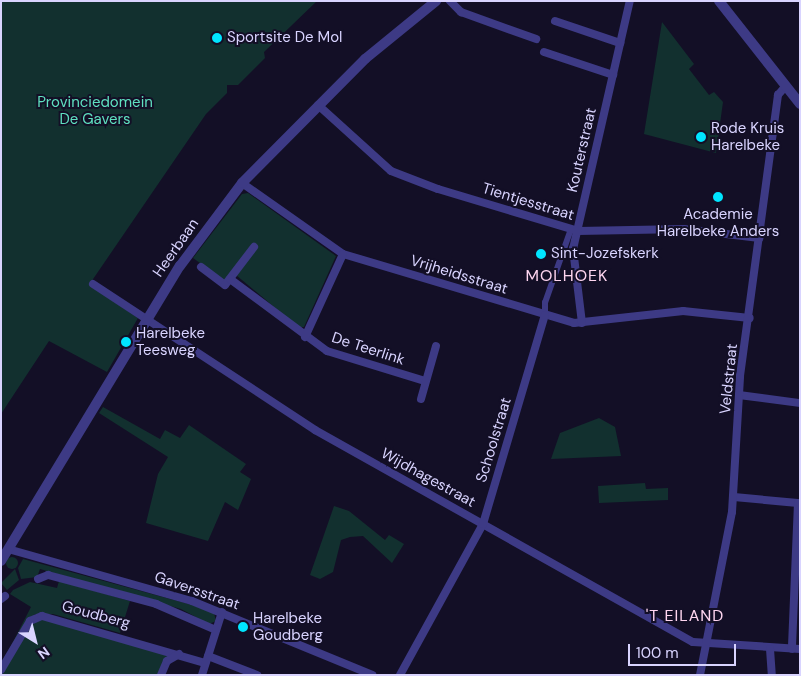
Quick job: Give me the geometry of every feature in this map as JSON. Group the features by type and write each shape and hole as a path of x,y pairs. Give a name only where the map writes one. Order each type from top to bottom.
{"street":[{"name":"Heerbaan","path":"1,561 147,321 242,182 318,105 436,1"},
{"path":"450,1 461,12 536,39"},
{"name":"Kouterstraat","path":"582,323 573,249 574,230 630,1"},
{"path":"719,1 800,104"},
{"path":"555,21 620,43"},
{"path":"544,52 613,75"},
{"name":"Veldstraat","path":"700,675 704,644 720,590 734,497 739,395 778,95 785,87"},
{"name":"Tientjesstraat","path":"318,105 391,171 574,230 684,229 759,238"},
{"name":"Vrijheidsstraat","path":"242,182 343,254 545,315 582,323 683,311 750,318"},
{"path":"545,315 545,303 574,230"},
{"path":"230,279 254,247"},
{"path":"305,336 343,254"},
{"name":"De Teerlink","path":"202,267 225,285 230,279 332,354 425,381"},
{"name":"Wijdhagestraat","path":"93,284 277,407 482,524 704,644"},
{"name":"Schoolstraat","path":"400,675 482,524 545,315"},
{"path":"421,399 436,346"},
{"path":"739,395 800,403"},
{"path":"704,644 796,649 798,503 734,497"},
{"name":"Gaversstraat","path":"8,549 222,612 368,674"},
{"path":"38,580 48,575 156,604 216,630"},
{"path":"202,675 222,612"},
{"name":"Goudberg","path":"1,670 30,621 42,616 179,654 206,659 257,675"},
{"path":"770,649 772,675"},
{"path":"161,675 167,661 179,654"}],"green space":[{"name":"Provinciedomein De Gavers","path":"1,1 317,1 264,52 265,58 238,85 227,85 227,93 206,114 89,285 138,318 107,372 49,341 1,414"},
{"path":"662,22 694,64 689,69 709,95 714,92 723,102 716,153 644,134"},
{"path":"248,193 336,256 304,327 298,327 236,275 225,281 193,258 242,194"},
{"path":"103,407 160,439 165,430 180,438 189,425 246,464 240,472 251,479 238,510 225,502 208,541 146,523 158,474 168,457 99,413"},
{"path":"599,418 615,427 621,456 551,459 560,433"},
{"path":"645,483 646,489 668,488 668,500 599,503 598,486"},
{"path":"334,506 349,511 385,540 389,535 404,544 392,563 363,536 350,537 341,540 333,572 320,579 310,575"},
{"path":"10,557 14,557 18,563 14,569 10,569 6,565 6,561"},
{"path":"23,559 196,606 214,613 216,621 209,624 181,609 40,569 37,577 21,579 18,568"},
{"path":"15,569 19,580 7,590 1,583"},
{"path":"59,581 130,601 120,633 53,614 35,614 1,665 31,607 10,594 13,590 30,582 57,588"},
{"path":"41,618 172,654 159,675 1,675 30,626"}],"place":[{"name":"Sportsite De Mol","path":"217,38"},
{"name":"Rode Kruis Harelbeke","path":"701,137"},
{"name":"Academie Harelbeke Anders","path":"718,197"},
{"name":"Sint-Jozefskerk","path":"541,254"},
{"name":"Harelbeke Teesweg","path":"126,342"},
{"name":"Harelbeke Goudberg","path":"243,627"}],"district":[{"name":"MOLHOEK","path":"567,276"},
{"name":"'T EILAND","path":"685,616"}]}
